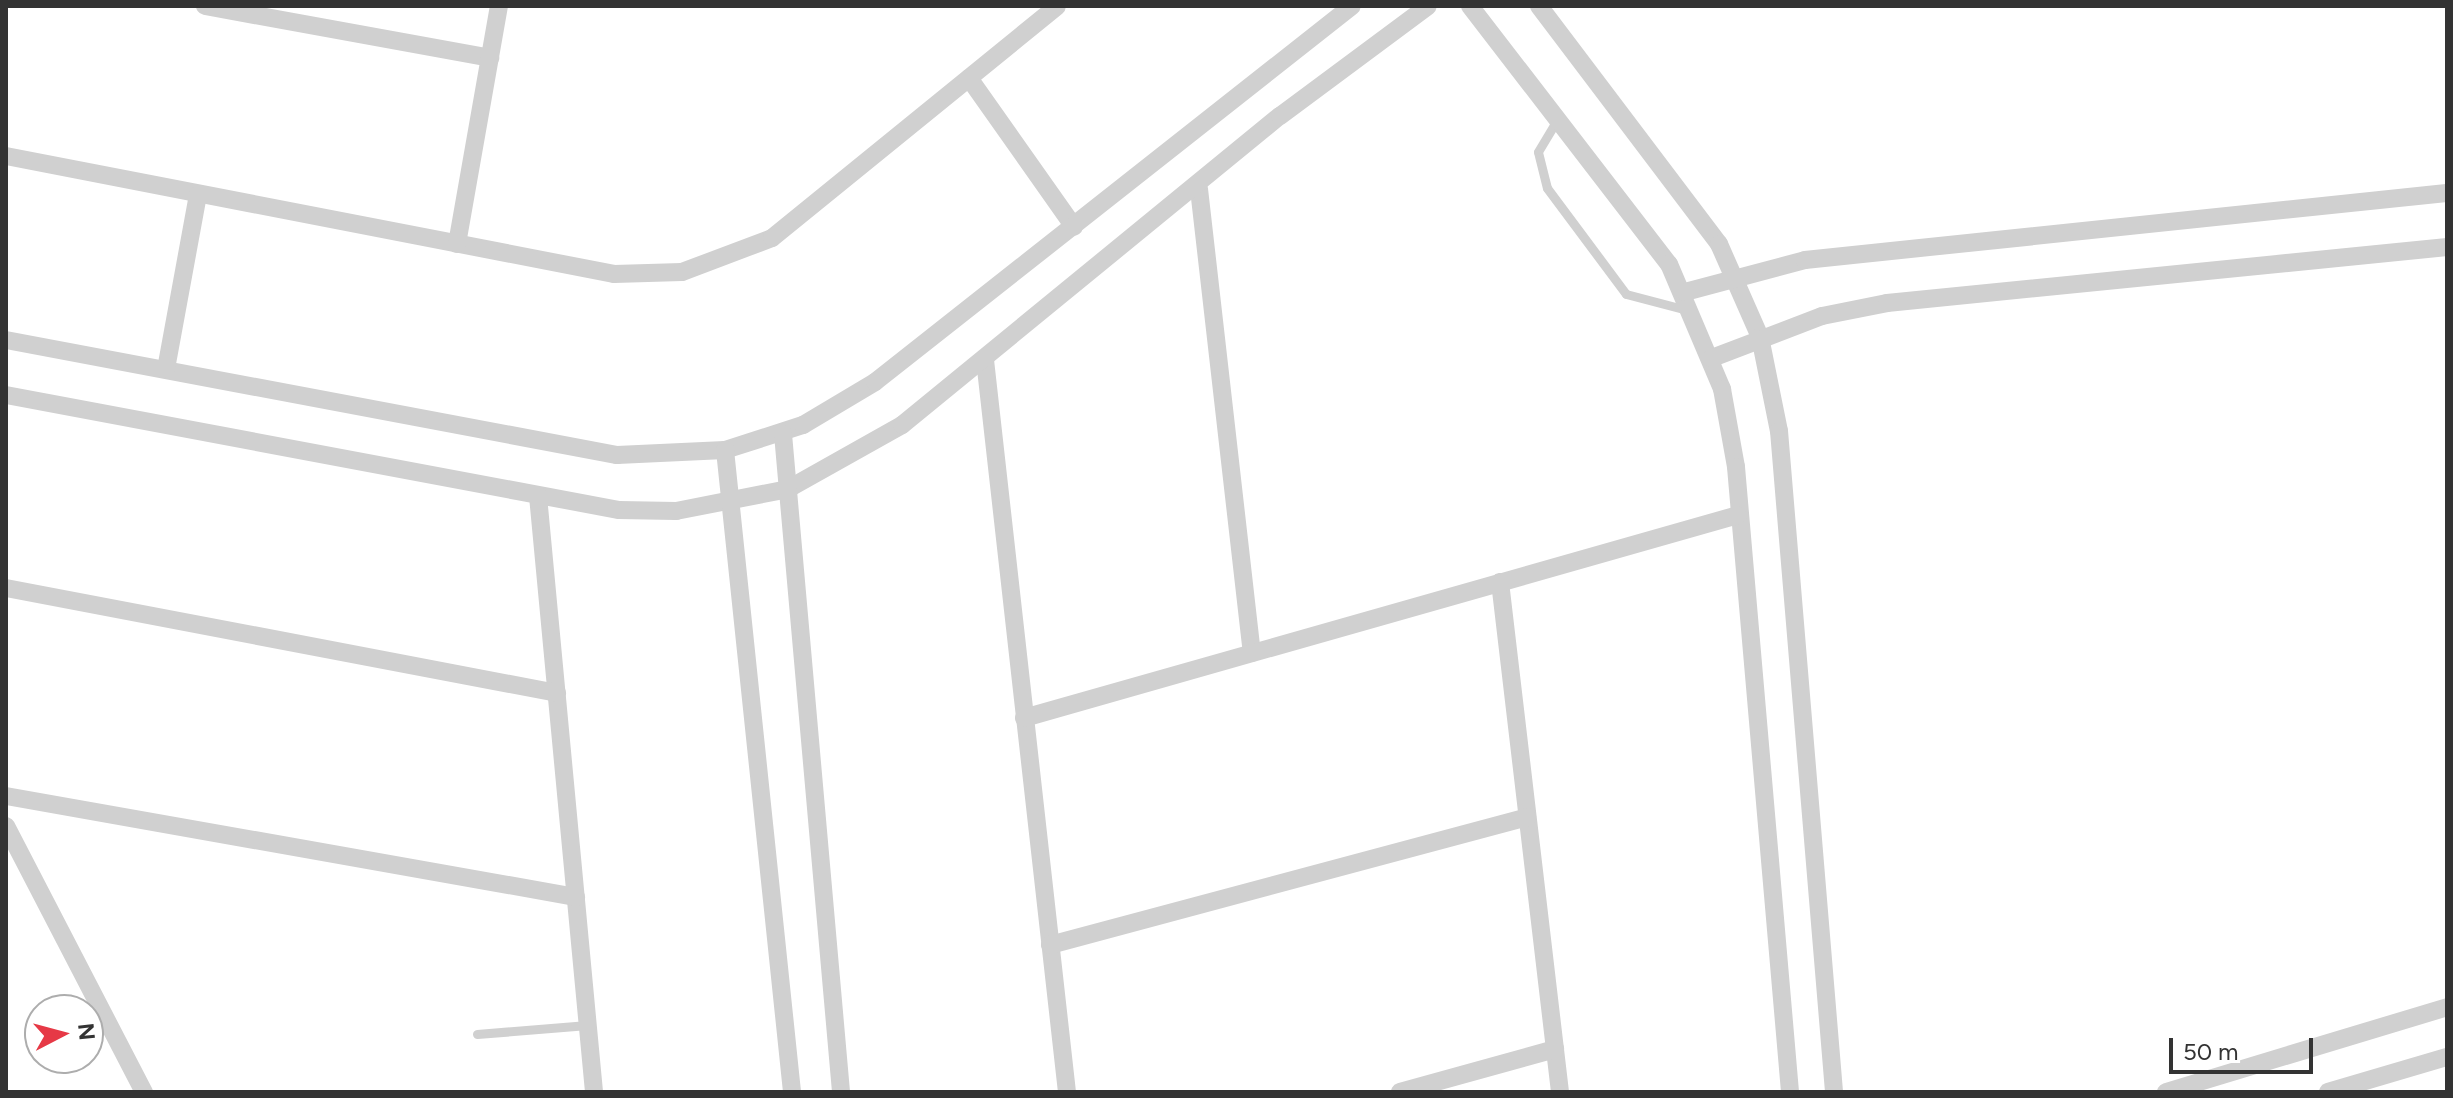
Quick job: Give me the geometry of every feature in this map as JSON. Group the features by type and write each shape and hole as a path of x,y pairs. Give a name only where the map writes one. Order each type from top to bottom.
{"street":[{"path":"205,6 490,58"},
{"path":"309,25 313,6"},
{"path":"457,244 499,6"},
{"path":"6,156 614,274 712,265 789,225 1057,6"},
{"path":"6,340 617,455 725,450 783,434 875,382 1352,6"},
{"path":"6,395 619,510 731,504 788,489 847,462 985,360 1199,189 1280,116 1428,6"},
{"path":"1470,6 1685,292 1712,358 1729,420 1790,1092"},
{"path":"1539,6 1736,276 1760,337 1779,431 1834,1092"},
{"path":"969,78 1074,227"},
{"path":"1199,189 1252,653"},
{"path":"1685,292 1736,276 1861,253 2447,193"},
{"path":"166,369 198,195"},
{"path":"1712,358 1760,337 1887,303 2447,247"},
{"path":"985,360 1067,1092"},
{"path":"783,434 841,1092"},
{"path":"725,450 792,1092"},
{"path":"538,496 594,1092"},
{"path":"1024,718 1738,515"},
{"path":"1500,582 1560,1092"},
{"path":"6,598 6,588 557,693"},
{"path":"6,796 576,897"},
{"path":"1050,945 1527,817"},
{"path":"6,826 144,1092"},
{"path":"2166,1092 2447,1007"},
{"path":"1400,1092 1555,1049"},
{"path":"2328,1092 2447,1057"}],"lane":[{"path":"1557,120 1538,152 1547,188 1626,294 1645,305 1694,311"},
{"path":"477,1034 588,1025"}]}
